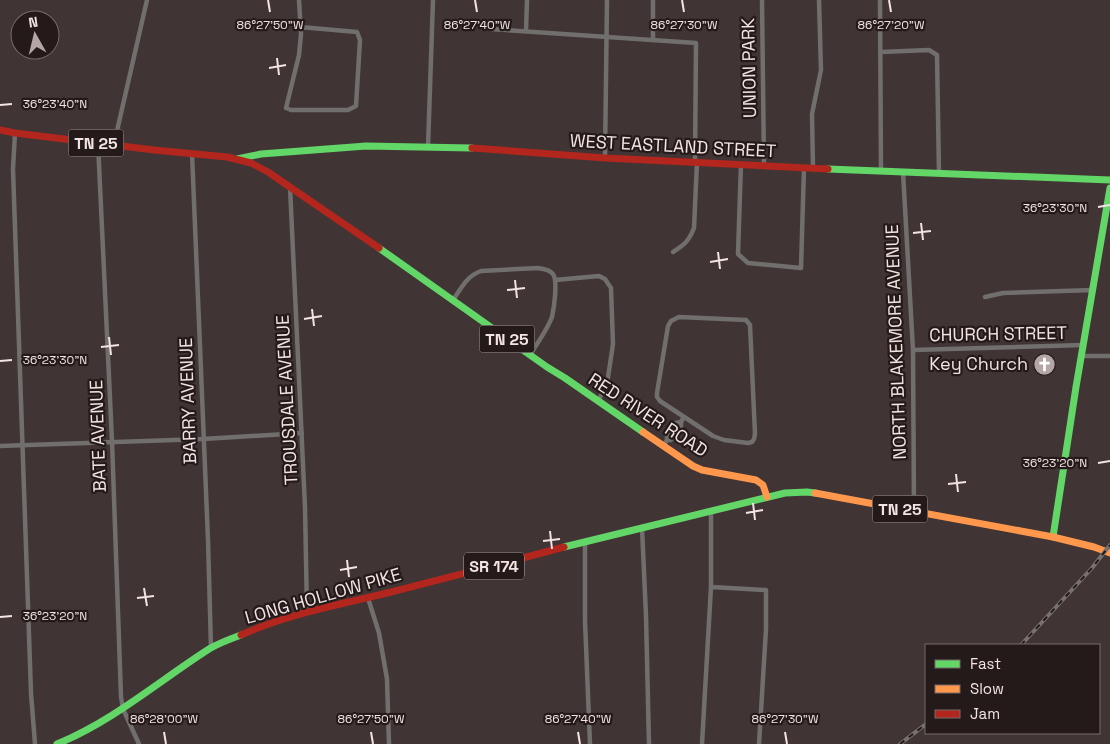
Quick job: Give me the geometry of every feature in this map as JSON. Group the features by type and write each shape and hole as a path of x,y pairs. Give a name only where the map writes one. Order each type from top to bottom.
{"main road":[{"name":"TN 25","path":"0,130 192,153"},
{"name":"WEST EASTLAND STREET","path":"236,160 261,154 384,145 804,168 1110,180"},
{"name":"WEST EASTLAND STREET","path":"192,153 251,163"},
{"name":"RED RIVER ROAD","path":"251,163 268,172 413,271 598,401 665,443 693,466 702,470 756,480 763,485 767,497"},
{"path":"1053,537 1110,188"},
{"name":"TN 25","path":"767,497 785,492 806,492 1053,537 1110,553"},
{"name":"LONG HOLLOW PIKE","path":"57,744 77,736 123,709 211,648 254,629 307,612 767,497"}],"street":[{"path":"114,144 147,0"},
{"path":"299,0 300,27 301,34 299,55 286,108 291,110 348,110 356,106 360,40 357,32 300,27"},
{"path":"428,147 433,0"},
{"path":"526,31 527,0"},
{"path":"605,158 607,0"},
{"path":"652,40 653,0"},
{"name":"UNION PARK","path":"762,0 764,165"},
{"path":"814,168 812,114 821,70 819,0"},
{"path":"880,0 881,171"},
{"path":"490,29 696,43 694,228 685,244 672,252"},
{"path":"881,52 929,50 937,55 938,174"},
{"path":"16,133 13,169 31,693 35,744"},
{"name":"BATE AVENUE","path":"98,143 112,441 121,697 123,709 139,744"},
{"name":"BARRY AVENUE","path":"192,153 211,648"},
{"path":"741,164 738,254 748,263 801,268 804,168"},
{"name":"NORTH BLAKEMORE AVENUE","path":"903,172 913,350 914,511"},
{"name":"TROUSDALE AVENUE","path":"290,187 305,506 307,612"},
{"path":"453,300 467,280 481,271 538,268 548,270 552,273 555,280 554,304 551,318 530,355"},
{"path":"555,280 598,276 605,279 611,288 612,358 607,384 598,401"},
{"path":"985,298 1003,293 1093,290"},
{"path":"679,317 746,320 750,326 754,439 748,443 724,440 713,436 684,417 657,398 671,321 679,317"},
{"name":"CHURCH STREET","path":"913,350 1084,345"},
{"name":"CHURCH STREET","path":"1082,356 1110,356"},
{"path":"665,443 671,440 681,427 684,417"},
{"path":"0,446 203,439 302,433"},
{"path":"702,744 711,587 711,511"},
{"path":"642,528 649,744"},
{"path":"584,542 590,744"},
{"path":"711,587 766,590 766,629 759,744"},
{"path":"368,598 379,633 387,679 390,744"}],"railway":[{"path":"1022,644 1092,568 1110,545"},
{"path":"900,744 925,725"}],"traffic: fast":[{"path":"237,159 261,154 366,146 472,148"},
{"path":"828,169 1110,180"},
{"path":"1053,537 1110,188"},
{"path":"379,248 547,367 643,432"},
{"path":"564,547 785,493 815,493"},
{"path":"57,744 78,735 117,712 209,649 241,635"}],"traffic: slow":[{"path":"643,432 693,466 702,470 756,480 763,485 767,497"},
{"path":"815,493 1053,537 1110,553"}],"traffic: jam":[{"path":"0,130 154,150 227,157 251,163 268,172 379,248"},
{"path":"472,148 605,158 828,169"},
{"path":"241,635 276,621 564,547"}],"place":[{"name":"Key Church","path":"1044,364"}]}
